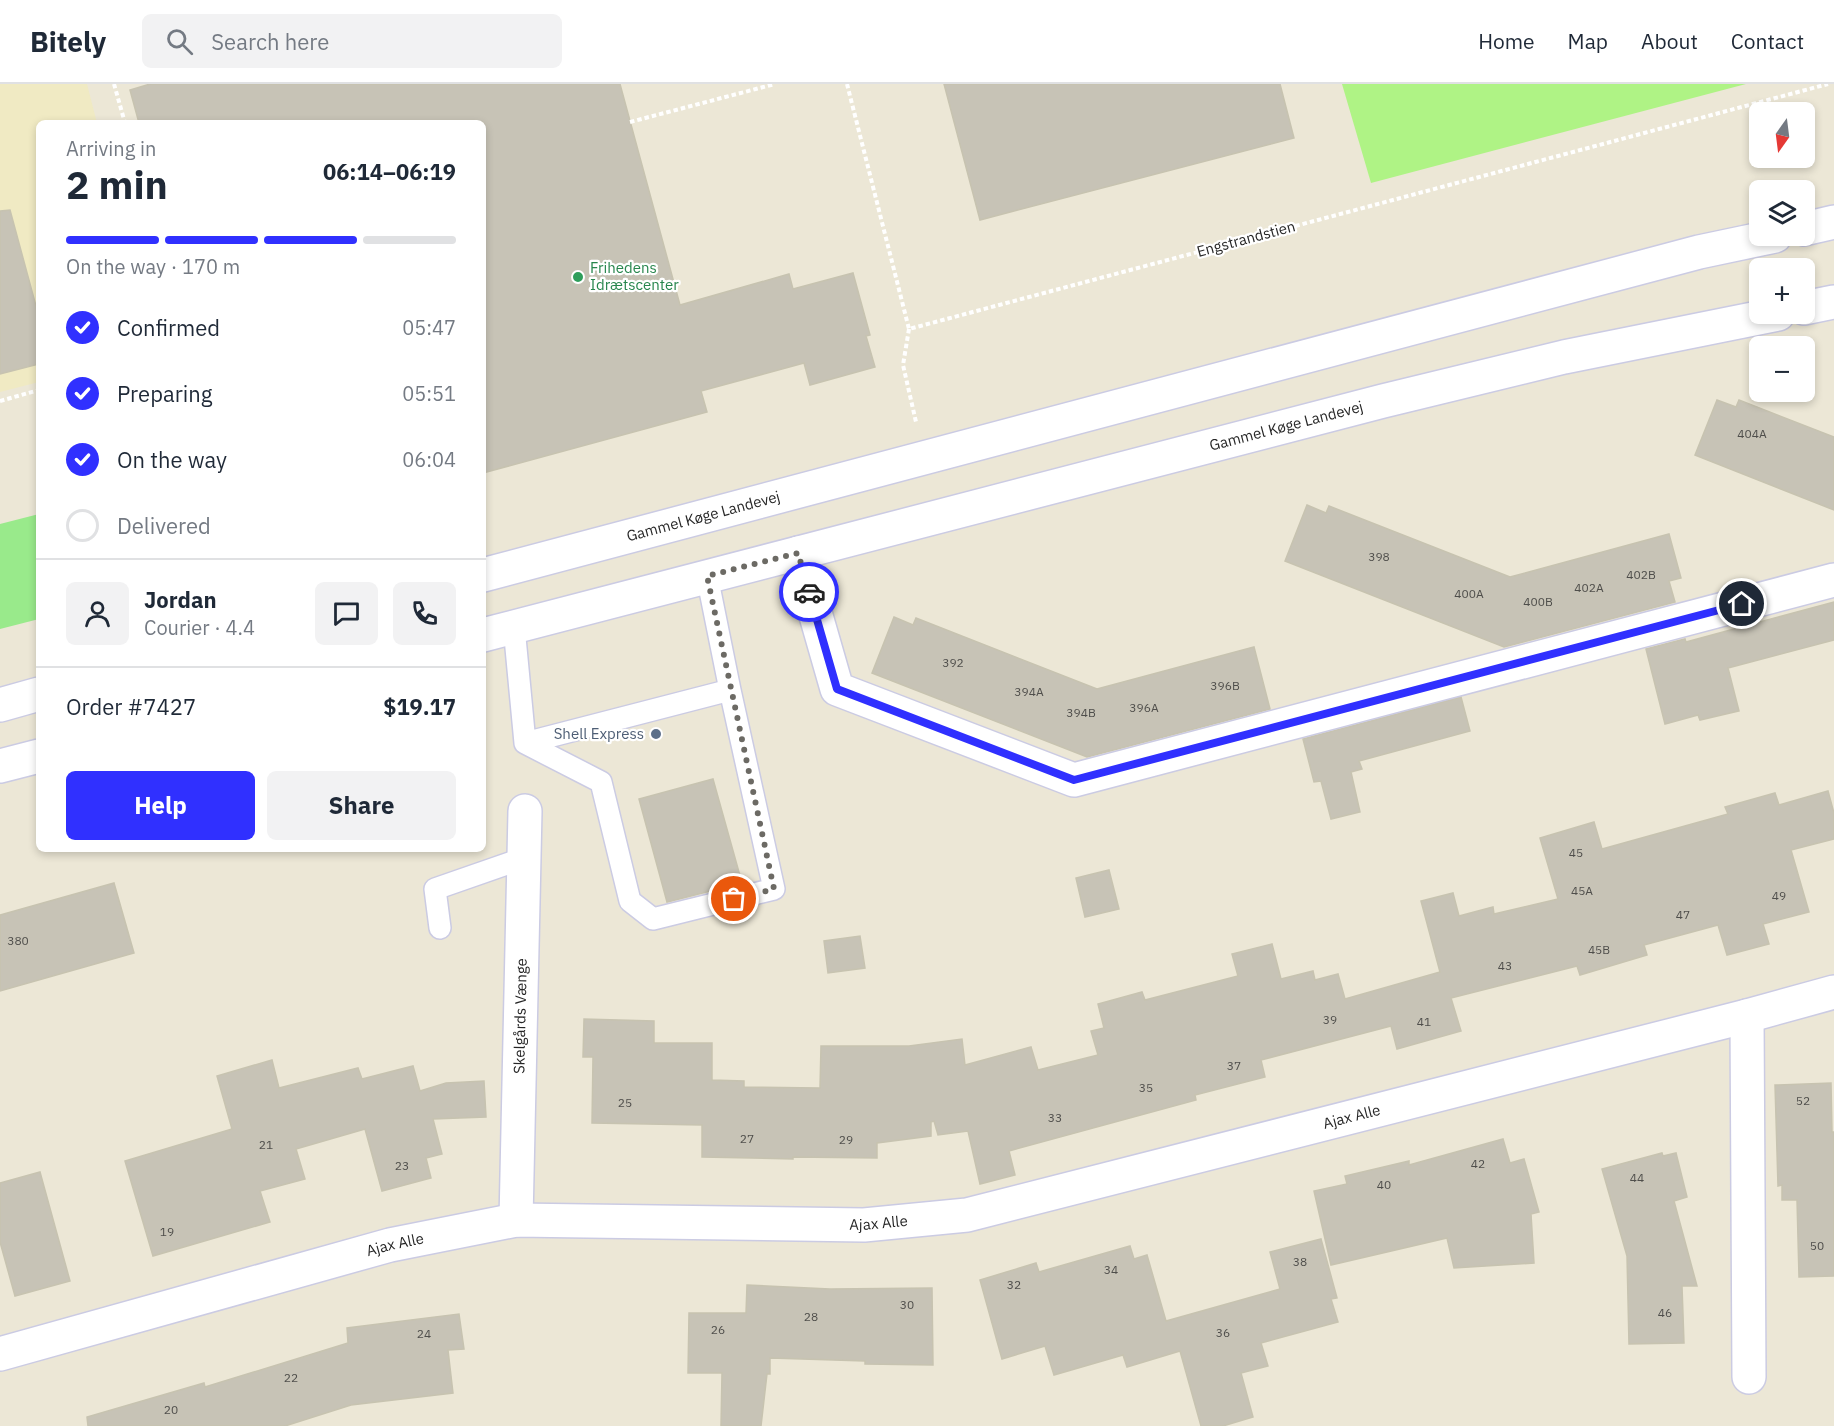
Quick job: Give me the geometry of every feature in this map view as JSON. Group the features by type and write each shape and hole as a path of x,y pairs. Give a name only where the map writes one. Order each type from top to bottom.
{"street":[{"path":"1815,226 1834,222"},
{"name":"Gammel Køge Landevej","path":"486,574 924,456 1699,252 1749,241"},
{"path":"1815,306 1834,302"},
{"name":"Gammel Køge Landevej","path":"498,631 1406,395 1564,357 1749,320"},
{"path":"798,553 837,689 1074,780 1834,580"},
{"path":"0,705 36,695"},
{"path":"0,766 36,757"},
{"name":"Skelgårds Vænge","path":"516,1220 525,811"},
{"name":"Ajax Alle","path":"0,1354 390,1245 516,1220 864,1225 967,1215 1834,992"},
{"path":"1747,1016 1749,1377"}],"lane":[{"path":"498,631 525,743 601,782 630,901 653,920 774,889 707,576"},
{"path":"525,743 730,690"},
{"path":"440,928 435,889 524,858"}],"path":[{"path":"114,84 124,120"},
{"path":"630,122 775,84"},
{"path":"847,84 909,329 903,365 924,456"},
{"name":"Engstrandstien","path":"909,329 1828,84"},
{"path":"0,401 36,391"}],"shaded area":[{"path":"0,84 87,84 96,120 36,120 36,383 0,392"}],"green space":[{"path":"1342,84 1746,84 1371,183"},
{"path":"36,515 36,620 0,629 0,524"}],"building":[{"name":"Frihedens Idrætscenter","path":"150,84 620,84 680,305 789,274 793,289 853,273 870,335 866,336 875,367 810,385 804,363 701,391 707,412 486,472 486,120 138,120 130,90"},
{"path":"944,84 1280,84 1294,138 980,220"},
{"path":"10,210 36,306 36,365 0,374 0,211"},
{"path":"1717,400 1736,407 1739,400 1834,437 1834,510 1695,455"},
{"path":"1307,505 1326,513 1329,506 1510,577 1669,534 1681,578 1669,581 1675,602 1504,647 1285,561"},
{"path":"1834,602 1834,640 1728,668 1739,711 1700,720 1698,715 1665,724 1646,649 1685,639 1686,642"},
{"path":"894,617 913,625 916,618 1097,689 1254,647 1270,709 1087,757 872,673"},
{"path":"1461,697 1470,731 1359,761 1362,769 1351,772 1360,812 1331,819 1321,781 1314,782 1303,739"},
{"path":"713,779 742,883 667,902 639,799"},
{"path":"1828,791 1834,813 1834,839 1791,850 1809,912 1763,924 1769,944 1727,955 1718,925 1644,945 1647,955 1580,975 1577,966 1451,998 1461,1031 1397,1049 1391,1026 1261,1060 1265,1077 1195,1095 1196,1100 1009,1151 1015,1175 980,1184 968,1131 938,1135 934,1121 931,1122 931,1136 877,1143 877,1158 793,1157 793,1159 702,1157 702,1125 592,1123 593,1057 583,1057 584,1019 654,1021 654,1043 712,1043 712,1080 744,1081 744,1087 820,1088 821,1046 909,1046 962,1039 965,1065 1031,1047 1038,1070 1098,1055 1091,1031 1104,1028 1098,1004 1142,992 1145,1000 1238,976 1232,954 1272,944 1281,979 1313,971 1315,980 1338,974 1345,999 1440,972 1421,901 1453,893 1459,916 1493,907 1494,914 1558,899 1540,838 1594,822 1602,849 1728,814 1725,807 1775,793 1779,805"},
{"path":"1109,870 1119,909 1085,917 1076,878"},
{"path":"114,883 134,953 0,991 0,915"},
{"path":"860,936 865,968 828,973 824,941"},
{"path":"272,1060 279,1088 358,1068 362,1079 413,1066 420,1091 446,1083 484,1081 486,1117 433,1119 442,1154 426,1158 431,1178 382,1191 365,1129 296,1149 305,1179 260,1191 270,1222 153,1256 125,1161 232,1129 217,1076"},
{"path":"1831,1083 1832,1132 1834,1132 1834,1276 1799,1277 1797,1200 1782,1200 1782,1185 1778,1186 1775,1085"},
{"path":"1503,1139 1510,1163 1524,1159 1539,1212 1531,1214 1534,1263 1454,1268 1447,1238 1331,1265 1314,1191 1347,1184 1345,1176 1409,1161 1409,1165"},
{"path":"1662,1153 1663,1156 1676,1153 1687,1197 1674,1201 1697,1286 1682,1286 1684,1343 1629,1344 1627,1256 1602,1169"},
{"path":"40,1172 70,1281 15,1296 0,1242 0,1183"},
{"path":"1321,1239 1337,1298 1331,1299 1338,1322 1261,1343 1268,1366 1241,1373 1253,1417 1223,1426 1201,1426 1180,1351 1127,1367 1123,1355 1054,1375 1045,1346 1002,1359 980,1280 1036,1263 1039,1272 1130,1246 1134,1259 1147,1255 1166,1321 1280,1289 1270,1252"},
{"path":"747,1285 830,1289 932,1288 933,1365 865,1364 865,1361 770,1358 770,1374 767,1374 761,1426 721,1426 722,1373 688,1373 689,1313 746,1313"},
{"path":"459,1314 464,1349 448,1350 453,1393 351,1405 285,1426 88,1426 87,1417 204,1383 205,1387 348,1343 347,1328"}],"way so far":[{"path":"734,899 774,889 707,576 798,553 809,592"}],"place":[{"name":"Frihedens Idrætscenter","path":"578,277"},
{"name":"Shell Express","path":"656,734"}],"route":[{"path":"809,592 837,689 1074,780 1742,604"}]}
